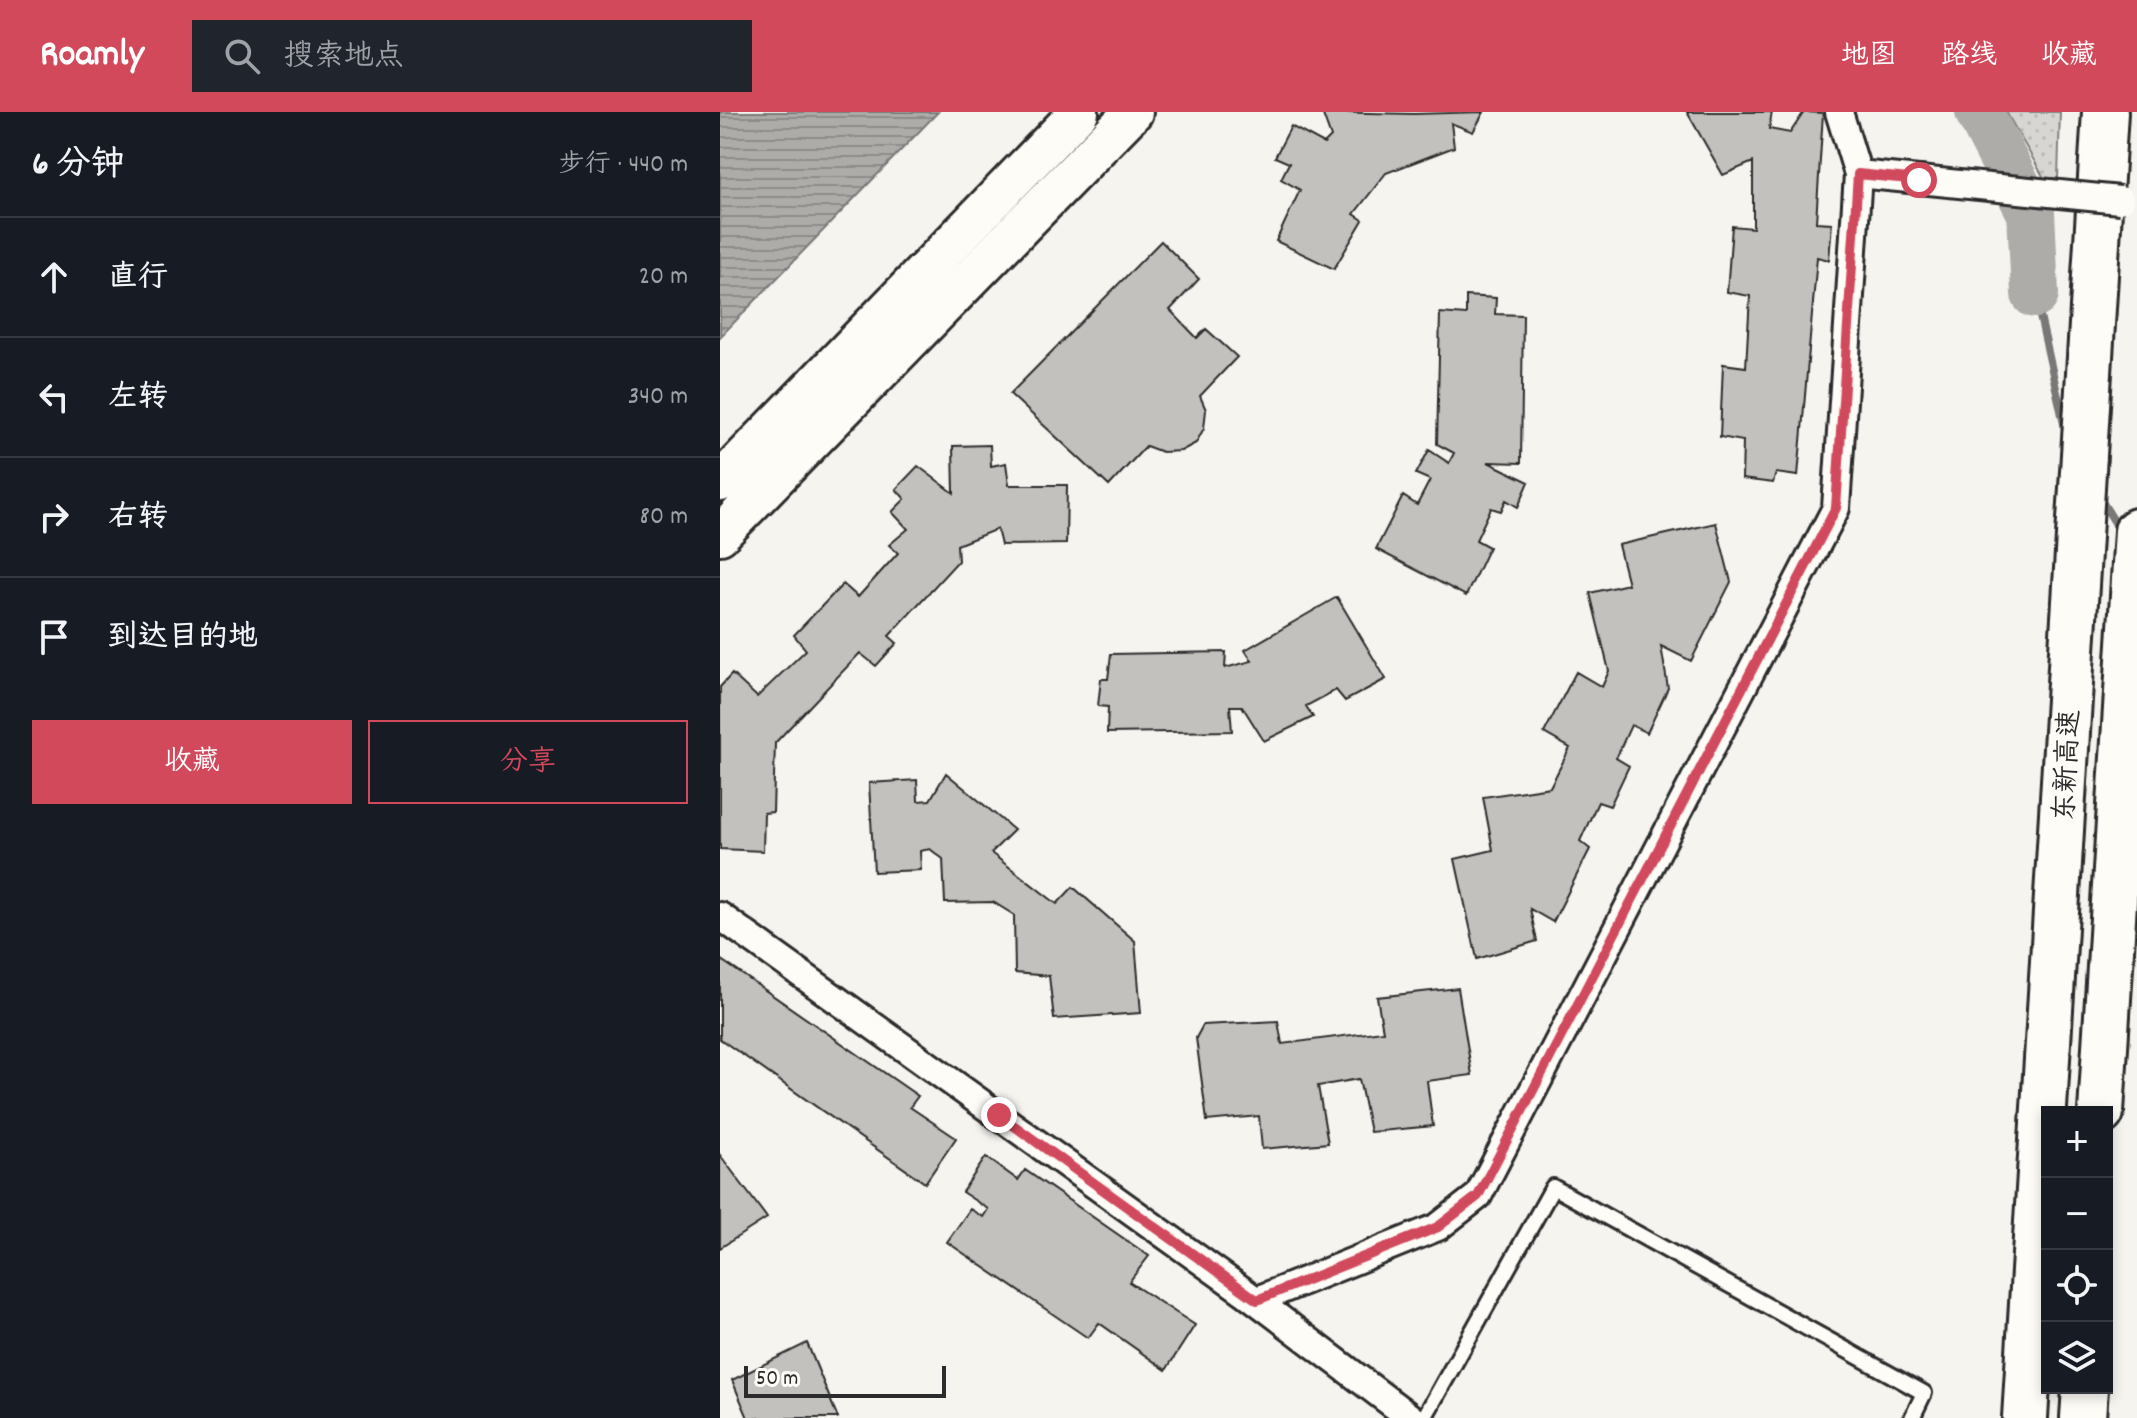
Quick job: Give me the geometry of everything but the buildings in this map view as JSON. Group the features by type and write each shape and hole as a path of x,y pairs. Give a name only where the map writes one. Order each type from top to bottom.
{"highway":[{"name":"东新高速","path":"2025,1418 2105,112"},
{"name":"东新高速","path":"2101,1106 2137,531"},
{"path":"2083,1418 2085,1394"}],"street":[{"path":"720,482 1079,112"},
{"path":"720,535 1133,112"},
{"path":"1257,1300 1438,1227 1478,1196 1836,508 1858,174 1839,112"},
{"path":"1858,174 2129,200"},
{"path":"720,916 1257,1300 1411,1418"}],"lane":[{"path":"1424,1418 1553,1187 1924,1393 1912,1418"}],"shaded area":[{"path":"720,112 938,112 720,337"},
{"path":"2006,112 2060,112 2058,178 2044,178"}],"waterway":[{"path":"1979,112 2031,213 2035,294"},
{"path":"2035,294 2066,433"},
{"path":"2098,495 2122,534"}],"route":[{"path":"999,1115 1257,1300 1438,1227 1478,1196 1836,508 1858,174 1919,180"}]}
